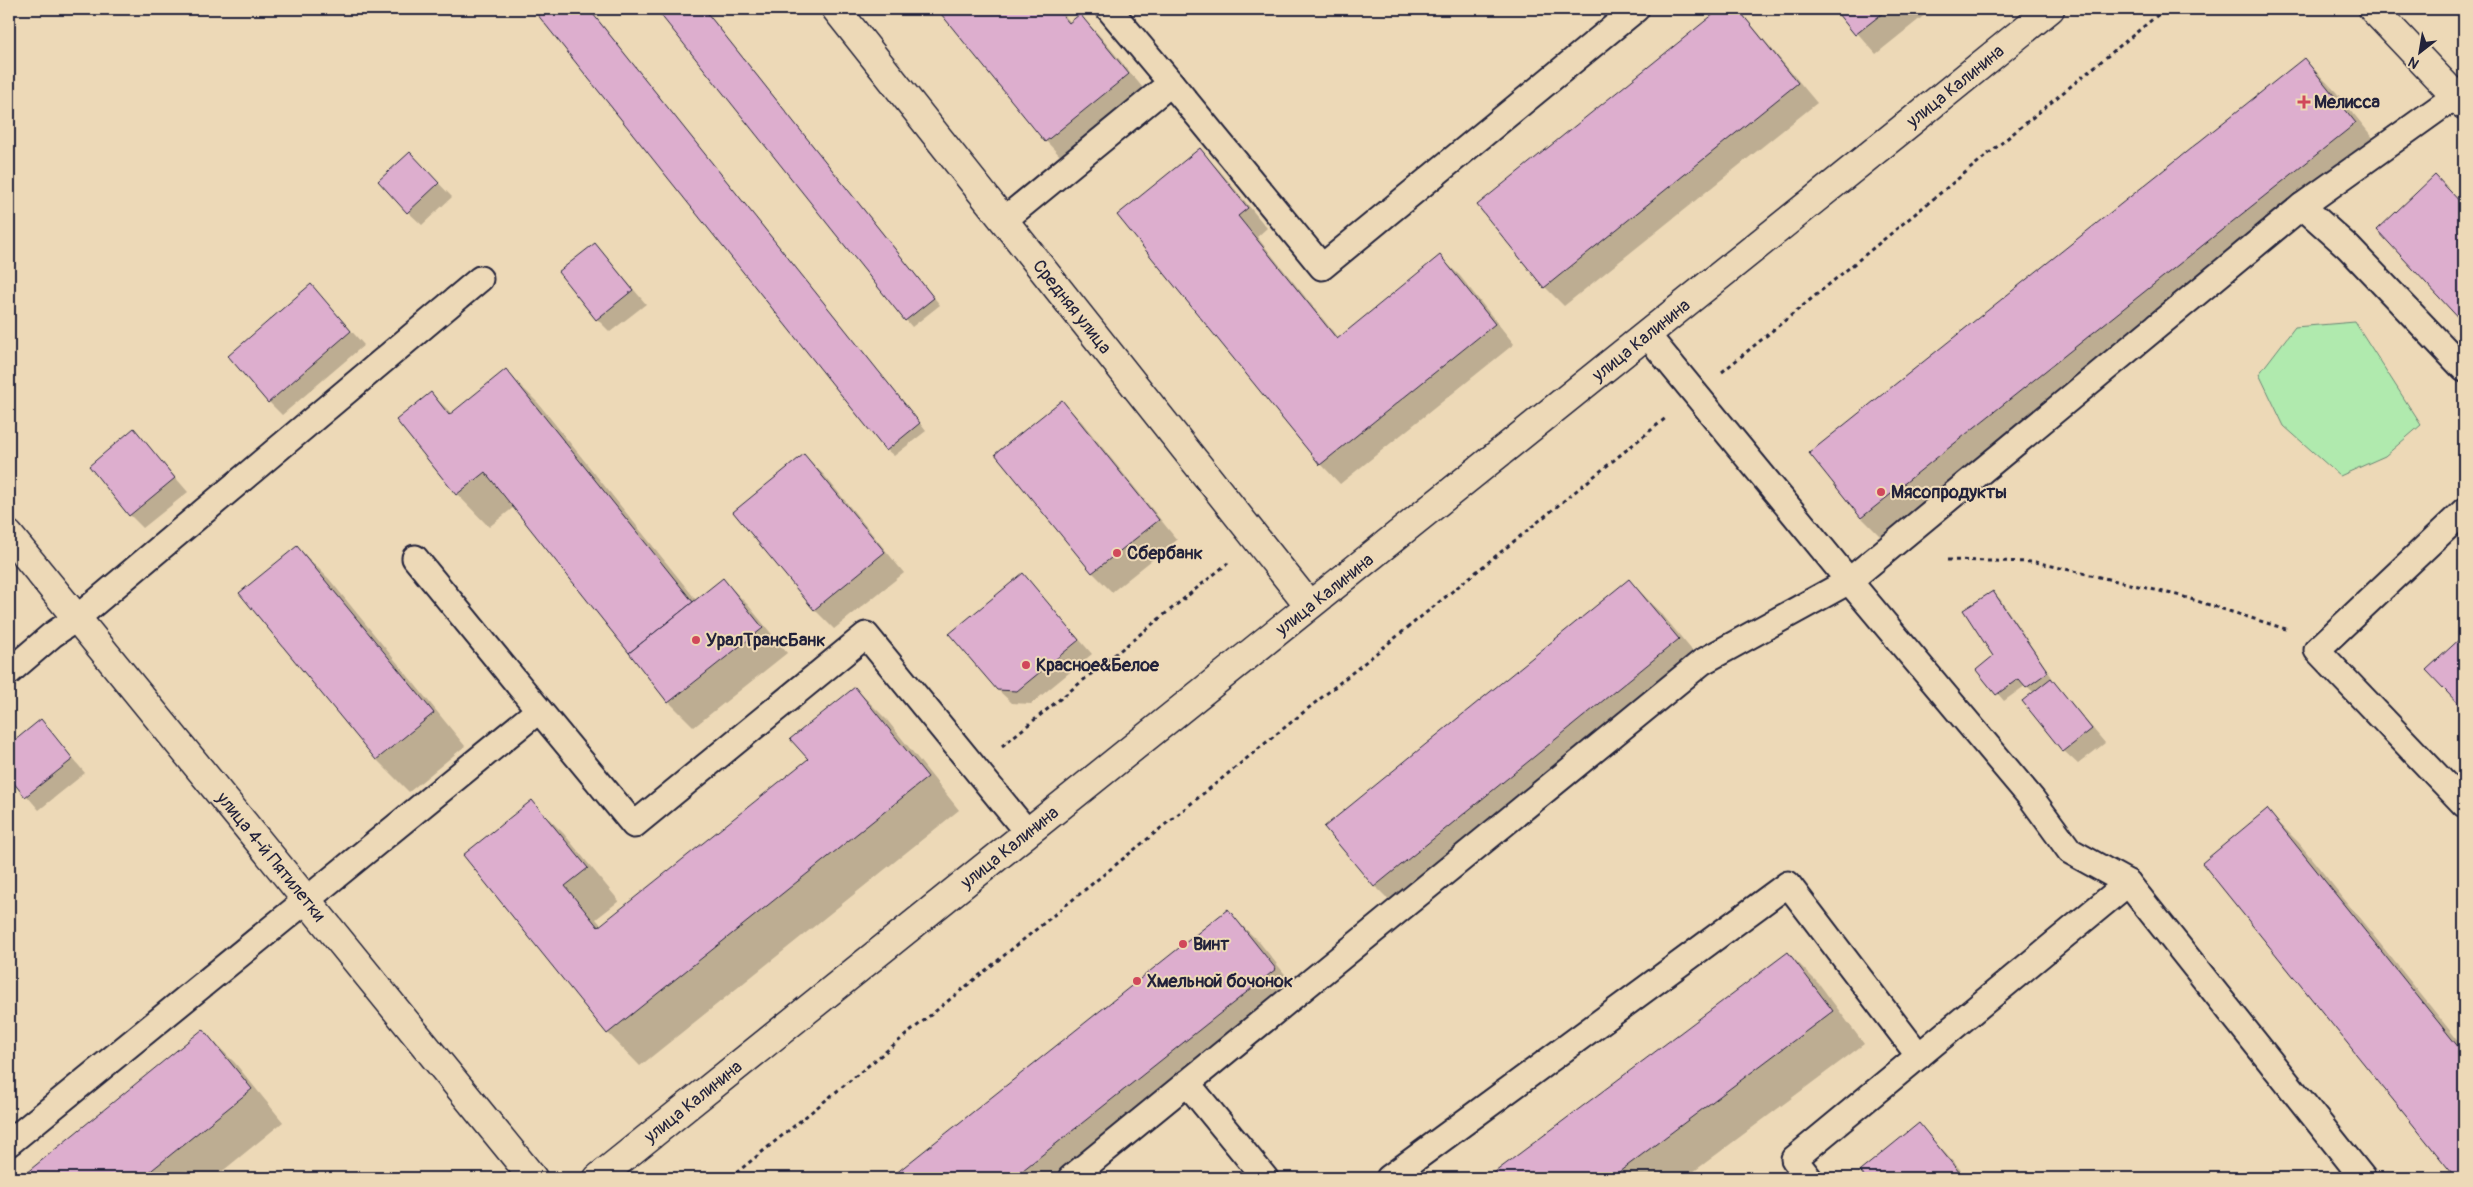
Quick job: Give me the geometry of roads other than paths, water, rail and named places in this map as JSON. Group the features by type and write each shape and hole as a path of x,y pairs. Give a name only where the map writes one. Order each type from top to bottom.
{"main road":[{"name":"Средняя улица","path":"836,9 1309,605"},
{"name":"улица Калинина","path":"598,1178 1309,605 1648,336 2050,9"},
{"path":"2373,9 2462,97"},
{"name":"улица 4-й Пятилетки","path":"9,535 533,1178"}],"lane":[{"path":"1109,9 1322,267 1636,9"},
{"path":"1004,220 1170,83"},
{"path":"1071,1178 1702,662 1849,581 2302,206 2462,97"},
{"path":"2302,206 2348,246 2464,370"},
{"path":"9,672 52,635 77,618 480,280"},
{"path":"1648,336 1849,581 2032,798 2070,850 2128,883 2363,1178"},
{"path":"2464,511 2317,650 2464,804"},
{"path":"415,558 634,825 866,635 1027,832"},
{"path":"9,1143 539,710"},
{"path":"1809,1178 1794,1159 2128,883"},
{"path":"1389,1178 1788,884 1919,1056"},
{"path":"1187,1083 1265,1178"}],"place":[{"name":"Мелисса","path":"2304,102"},
{"name":"Мясопродукты","path":"1881,492"},
{"name":"Сбербанк","path":"1117,553"},
{"name":"УралТрансБанк","path":"696,640"},
{"name":"Красное&Белое","path":"1026,665"},
{"name":"Винт","path":"1183,944"},
{"name":"Хмельной бочонок","path":"1137,981"}]}
